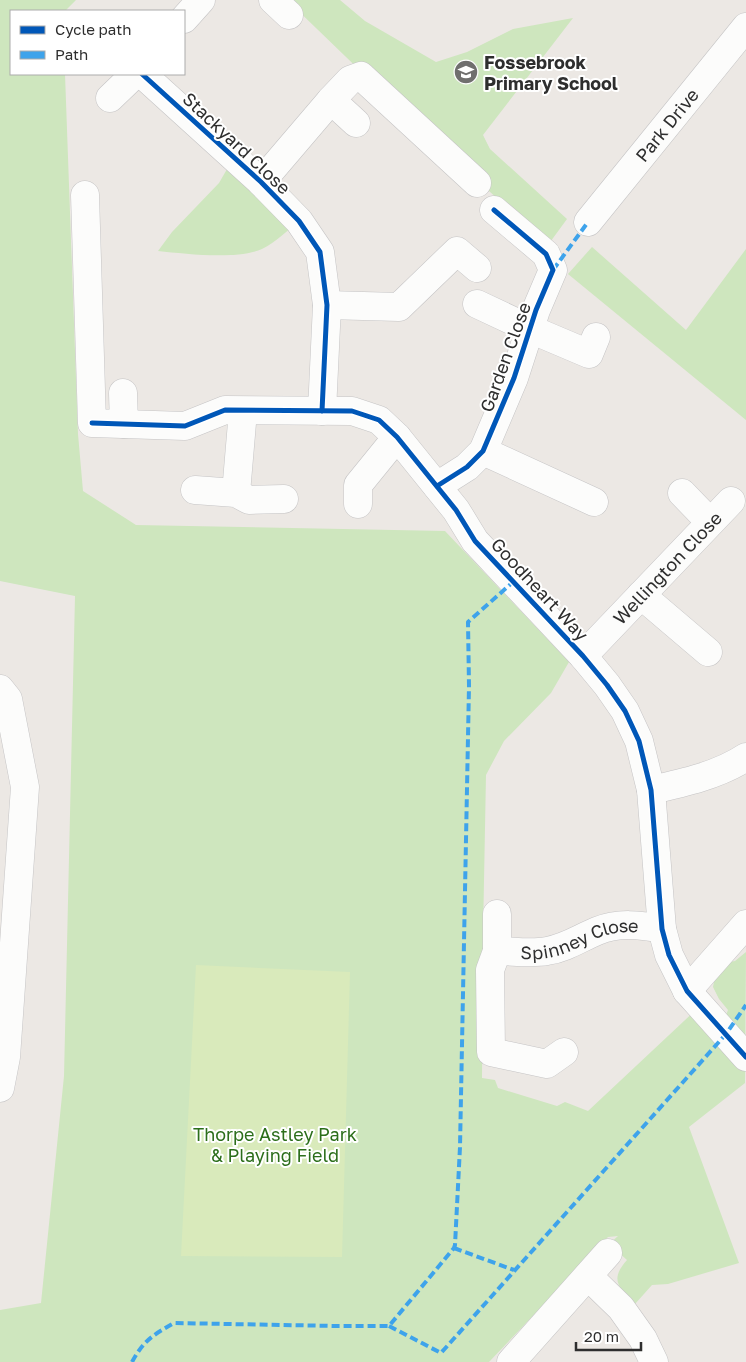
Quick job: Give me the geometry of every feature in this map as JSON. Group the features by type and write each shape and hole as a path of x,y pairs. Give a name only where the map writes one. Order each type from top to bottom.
{"street":[{"path":"185,18 201,0"},
{"name":"Park Drive","path":"588,222 746,27"},
{"path":"110,98 134,75"},
{"name":"Stackyard Close","path":"143,75 261,182 299,221 320,252 327,305 322,411"},
{"path":"261,182 331,100 350,80 361,76 477,183"},
{"path":"331,100 356,123"},
{"name":"Goodheart Way","path":"85,195 92,423 185,426 225,410 352,411 379,420 398,437 456,510 476,541 583,656 625,711 639,741 651,790 662,929 669,955 687,991 746,1057"},
{"name":"Garden Close","path":"437,486 467,467 483,451 514,378 533,320 553,270 546,254 494,210"},
{"path":"327,305 398,307 457,251 478,268"},
{"path":"511,299 533,320 589,354 596,337"},
{"path":"477,304 533,320"},
{"path":"123,393 124,424"},
{"path":"243,411 244,504"},
{"path":"358,504 358,485 398,437"},
{"path":"483,451 594,502"},
{"path":"195,490 244,504 284,499"},
{"path":"682,493 710,522"},
{"name":"Wellington Close","path":"583,656 731,501"},
{"path":"641,595 708,652"},
{"path":"0,689 8,699 25,787 6,1058 0,1088"},
{"path":"651,790 682,783 735,764 746,757"},
{"name":"Spinney Close","path":"497,914 497,951 490,970 491,1052 547,1064 564,1052"},
{"name":"Spinney Close","path":"497,951 546,952 565,947 597,931 616,926 634,924 662,929"},
{"path":"687,991 746,924"},
{"path":"511,1362 608,1253"},
{"path":"588,1276 621,1308 643,1339 654,1362"}],"green space":[{"name":"Thorpe Astley Park & Playing Field","path":"0,0 76,0 66,10 10,10 10,75 65,75 78,434 83,491 136,525 445,531 569,662 551,693 504,741 486,775 482,1078 495,1080 498,1088 557,1106 565,1102 588,1111 700,1006 721,1028 728,1010 719,999 713,987 716,972 724,963 735,961 746,952 745,1083 689,1127 739,1263 668,1284 652,1285 635,1304 618,1284 618,1273 627,1260 609,1244 618,1236 608,1237 489,1362 0,1362 0,1310 41,1303 64,1076 75,596 0,581"},
{"path":"287,0 340,0 365,21 436,62 467,52 513,29 573,18 483,135 490,149 567,219 548,245 404,113"},
{"path":"234,157 299,221 272,243 262,249 251,252 211,255 158,251 172,232 219,183"},
{"path":"592,247 686,330 746,249 746,420 568,274"},
{"path":"196,965 350,972 342,1257 181,1256"}],"marked path":[{"path":"553,270 588,222"},
{"path":"132,1362 141,1348 150,1339 174,1323 389,1326 454,1248 460,1147 469,686 468,622 513,582"},
{"path":"389,1326 441,1353 726,1034 746,1005"},
{"path":"454,1248 514,1270"}],"cycle path":[{"path":"143,75 261,182 299,221 320,252 327,305 322,411"},
{"path":"437,486 467,467 483,451 514,378 536,310 553,270 546,254 494,210"},
{"path":"92,423 185,426 225,410 352,411 379,420 397,437 456,510 475,541 583,656 625,711 639,741 651,790 662,929 669,955 687,991 746,1057"}],"place":[{"name":"Fossebrook Primary School","path":"466,72"}]}
